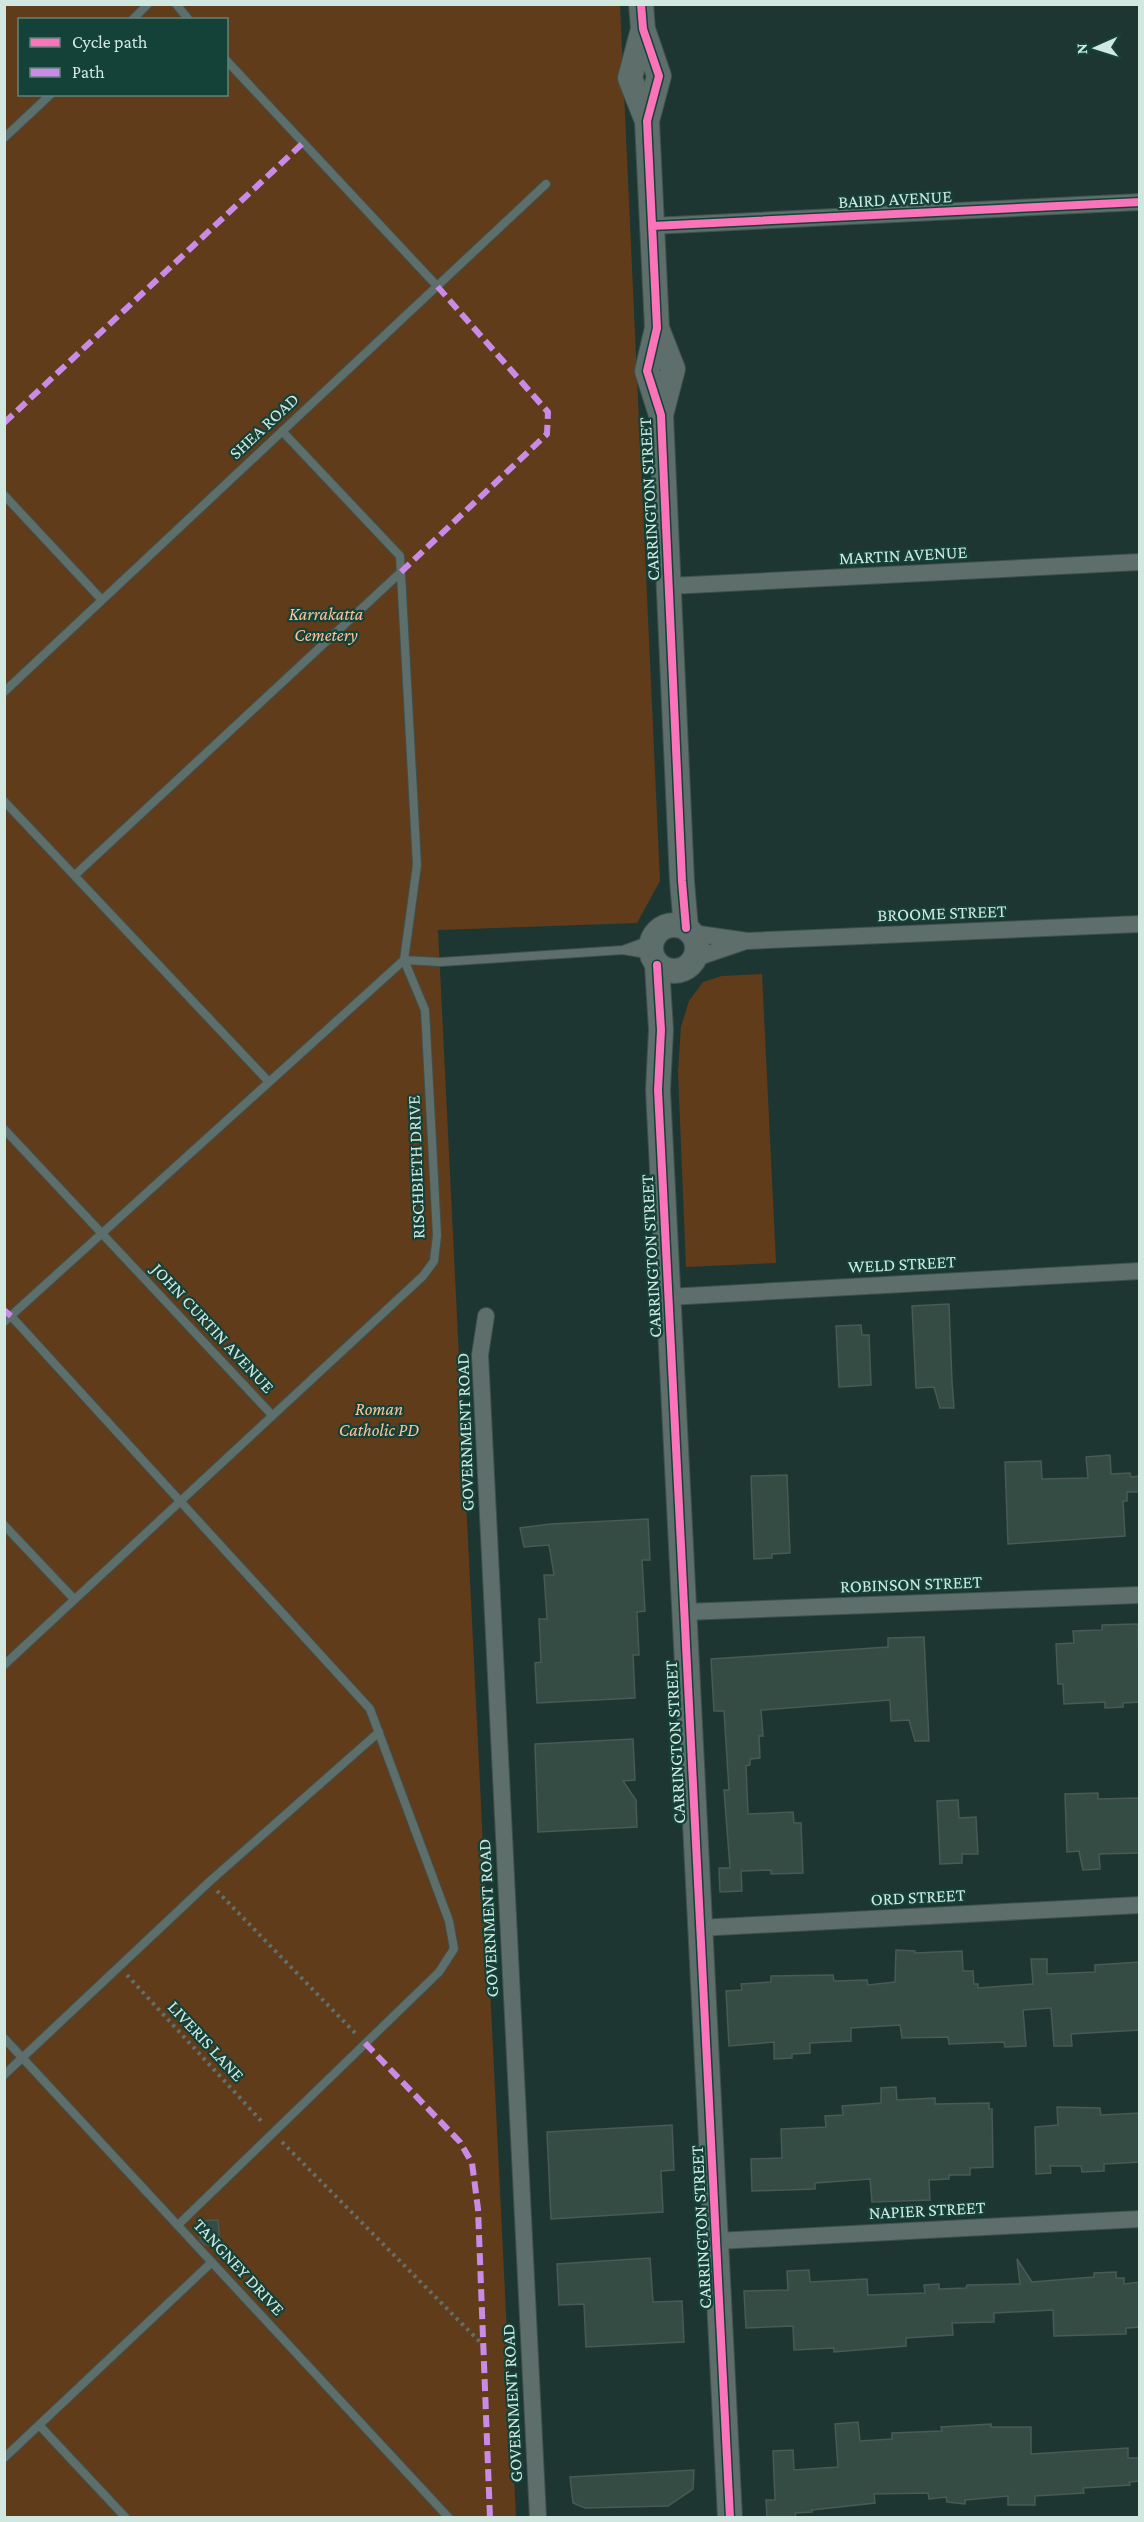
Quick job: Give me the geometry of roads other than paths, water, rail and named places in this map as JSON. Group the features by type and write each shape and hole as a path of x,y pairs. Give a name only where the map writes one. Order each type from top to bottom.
{"street":[{"name":"CARRINGTON STREET","path":"641,4 643,29 630,78 647,121 657,328 647,371 661,415 682,881 668,941 660,1030 658,1090 730,2517"},
{"name":"BAIRD AVENUE","path":"652,226 1140,202"},
{"name":"MARTIN AVENUE","path":"669,586 1140,562"},
{"name":"BROOME STREET","path":"668,941 747,940 1140,924"},
{"name":"BROOME STREET","path":"688,964 747,940"},
{"path":"668,941 698,945 688,964 668,971 668,941"},
{"name":"CARRINGTON STREET","path":"660,1030 688,964"},
{"name":"WELD STREET","path":"668,1297 1140,1271"},
{"name":"GOVERNMENT ROAD","path":"486,1316 480,1355 538,2517"},
{"name":"ROBINSON STREET","path":"684,1612 1140,1595"},
{"name":"ORD STREET","path":"699,1928 1140,1905"},
{"name":"NAPIER STREET","path":"717,2241 1140,2218"}],"lane":[{"path":"134,18 148,4"},
{"path":"176,4 187,18"},
{"path":"228,62 437,286"},
{"path":"4,138 49,96"},
{"name":"SHEA ROAD","path":"4,692 546,184"},
{"path":"178,2224 439,1972 454,1949 449,1922 370,1709 180,1501 8,1319 404,960 417,865 400,556 282,431"},
{"path":"4,495 102,600"},
{"path":"75,876 401,572"},
{"path":"4,801 269,1082"},
{"name":"BROOME STREET","path":"623,950 668,941"},
{"name":"BROOME STREET","path":"404,960 440,962 623,950 668,941"},
{"name":"RISCHBIETH DRIVE","path":"272,1415 423,1276 434,1261 437,1236 425,1010 404,960"},
{"name":"JOHN CURTIN AVENUE","path":"4,1129 272,1415 4,1665"},
{"path":"4,1525 74,1599"},
{"path":"4,2075 209,1882 379,1732"},
{"name":"TANGNEY DRIVE","path":"4,2038 449,2517"},
{"path":"4,2457 212,2262"},
{"path":"39,2425 126,2517"}],"park label":[{"name":"Karrakatta Cemetery","path":"326,624"},
{"name":"Roman Catholic PD","path":"379,1419"}]}
